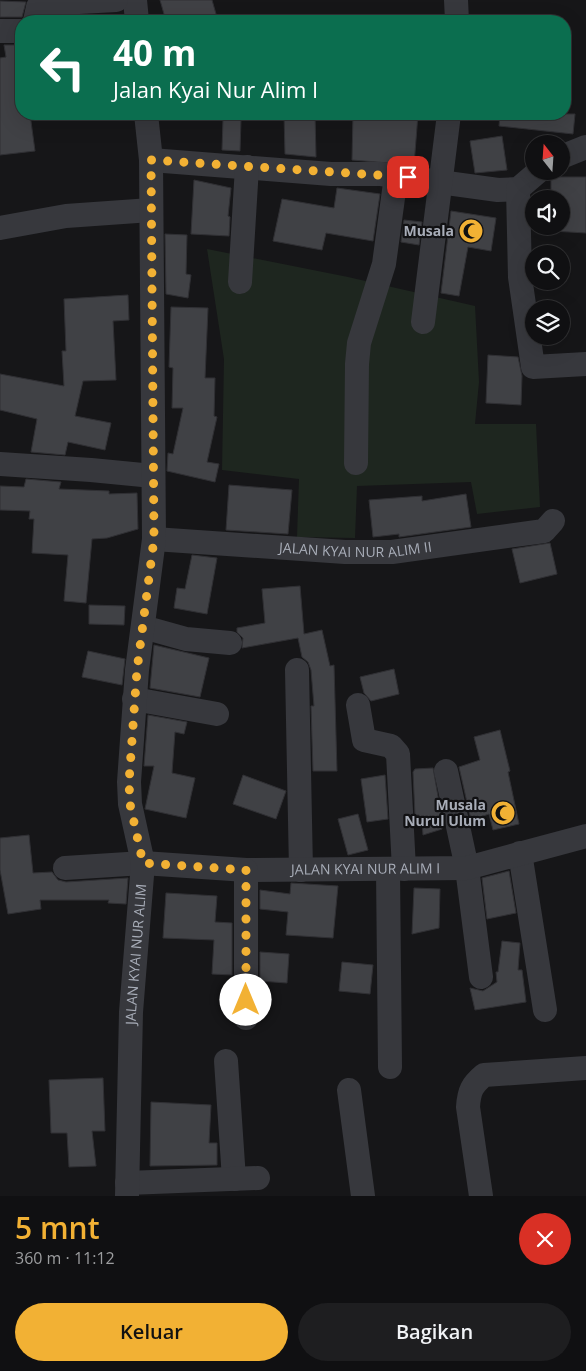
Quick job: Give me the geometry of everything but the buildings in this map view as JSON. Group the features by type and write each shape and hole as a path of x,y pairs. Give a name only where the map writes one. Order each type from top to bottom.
{"street":[{"path":"36,15 38,7 42,4 116,0"},
{"path":"135,0 136,15"},
{"path":"456,0 457,15"},
{"path":"0,31 15,31"},
{"name":"JALAN KYAI NUR ALIM","path":"127,1190 131,1012 143,863 130,797 134,700 154,539 151,160 147,120"},
{"path":"423,322 448,120"},
{"path":"570,153 586,147"},
{"path":"151,160 396,176 498,190 518,189 528,180"},
{"path":"240,282 248,167"},
{"path":"356,463 359,343 384,264 396,176"},
{"path":"518,189 520,278 533,367 586,364"},
{"path":"0,228 66,216 151,210"},
{"path":"0,464 153,476"},
{"name":"JALAN KYAI NUR ALIM II","path":"154,539 345,552 392,552 544,531 552,521"},
{"path":"143,627 186,639 230,643"},
{"path":"297,670 301,870"},
{"path":"134,700 217,714"},
{"path":"358,705 364,740 391,746 398,754 390,1066"},
{"path":"446,770 467,868 481,978"},
{"name":"JALAN KYAI NUR ALIM I","path":"65,868 143,863 246,870 467,868 586,836"},
{"path":"520,854 545,1010"},
{"path":"246,870 246,1018"},
{"path":"226,1061 234,1179"},
{"path":"480,1196 468,1107 469,1092 474,1083 484,1075 586,1068"},
{"path":"348,1090 363,1196"},
{"path":"127,1190 258,1178"}],"shaded area":[{"path":"207,249 348,277 475,306 479,382 475,424 536,424 540,507 477,514 471,482 357,486 355,538 297,537 299,479 222,470 224,359"}],"place":[{"name":"Musala","path":"471,231"},
{"name":"Musala Nurul Ulum","path":"503,813"}],"route":[{"path":"246,1000 246,870 143,863 130,804 129,782 137,670 154,539 151,160 331,174 381,174 408,177"}]}
